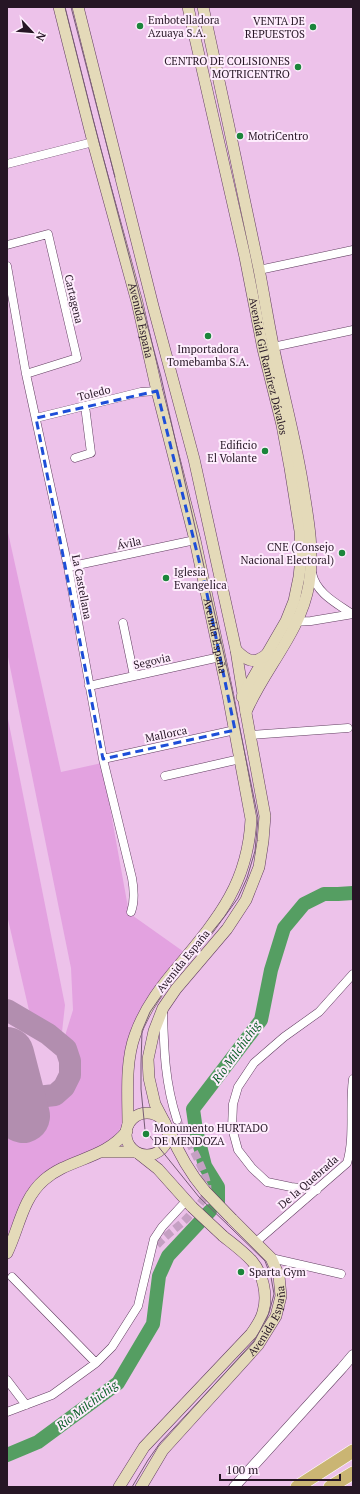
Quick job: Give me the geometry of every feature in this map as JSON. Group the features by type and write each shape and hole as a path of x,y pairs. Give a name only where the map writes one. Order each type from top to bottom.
{"main road":[{"name":"Avenida España","path":"59,7 93,142 137,302 195,540 232,715 251,818 250,838 246,862 229,900 215,921 162,986 142,1016 134,1036 130,1052 128,1082 128,1128"},
{"name":"Avenida España","path":"78,7 163,346 192,451 236,650 265,816 263,841 256,877 246,900 237,916 176,989 163,1008 154,1031 148,1059 148,1069 152,1095 178,1151 189,1170 205,1191 271,1258 279,1276 281,1296 276,1316 258,1345 163,1450 141,1487"},
{"name":"Avenida Gil Ramírez Dávalos","path":"188,7 243,250 307,506 311,550 311,570 307,595 291,622 255,692 246,713"},
{"name":"Avenida Gil Ramírez Dávalos","path":"203,7 259,270 268,348"},
{"name":"Avenida Gil Ramírez Dávalos","path":"232,715 267,654 291,622 301,558 299,520 288,433"},
{"path":"236,650 244,658 256,661 267,654"},
{"path":"7,1253 23,1210 36,1188 44,1180 58,1171 116,1144 135,1118 139,1115 147,1113 158,1116 166,1125 168,1140 162,1150 152,1155 101,1152"},
{"path":"128,1128 129,1145 137,1153"},
{"name":"Avenida España","path":"119,1487 144,1447 251,1334 264,1311 262,1278 252,1261 189,1204 158,1169 137,1153"},
{"path":"297,1487 353,1451"},
{"path":"330,1487 353,1473"}],"street":[{"path":"7,164 93,142"},
{"name":"Cartagena","path":"7,244 48,234 77,358 26,374"},
{"path":"259,270 353,250"},
{"name":"La Castellana","path":"7,266 26,374 68,568 103,759 132,878 134,892 131,912"},
{"path":"268,348 353,330"},
{"name":"Toledo","path":"36,418 141,392 158,391"},
{"path":"75,458 91,453 85,406"},
{"name":"Ávila","path":"68,568 195,540"},
{"path":"311,570 313,580 319,589 352,614"},
{"path":"291,622 352,614"},
{"path":"123,624 134,676"},
{"name":"Segovia","path":"89,686 220,657"},
{"path":"250,735 348,728"},
{"name":"Mallorca","path":"103,759 235,730"},
{"path":"165,776 240,759"},
{"path":"316,1190 267,1182 252,1168 238,1150 232,1128 233,1104 238,1087 254,1063 284,1037 319,1012 353,974"},
{"path":"163,1008 165,1064 170,1098 177,1120"},
{"name":"De la Quebrada","path":"256,1242 347,1163 350,1153 351,1095 353,1079"},
{"path":"291,1187 298,1193 300,1198 296,1207"},
{"path":"7,1412 52,1395 96,1363 112,1347 138,1306 154,1239 162,1227 189,1204"},
{"path":"150,1252 157,1245"},
{"path":"271,1258 341,1274"},
{"path":"12,1277 96,1363"},
{"path":"234,1487 353,1354"},
{"path":"7,1380 26,1405"}],"highlighted area":[{"path":"157,391 206,589 235,730 103,759 36,418"}],"shaded area":[{"path":"7,528 61,772 102,763 129,913 184,952 132,1035 126,1114 113,1141 53,1171 7,1241 7,1120 47,1113 46,1106 59,1098 71,1076 72,1061 64,1039 73,1010 71,968 7,652"},
{"path":"7,714 65,1005 62,1032 59,1035 55,1035 31,1019 7,915"}],"waterway":[{"name":"Río Milchichig","path":"218,1203 218,1187 205,1166 196,1130 193,1109 261,1020 271,970 284,928 304,904 324,894 353,893"},
{"name":"Río Milchichig","path":"7,1455 38,1442 118,1383 153,1324 159,1276 168,1256 210,1211"}],"taxiway":[{"path":"7,1010 48,1034 66,1049 70,1061 70,1075 64,1087 55,1095 19,1099"}],"runway":[{"path":"7,1054 23,1116"}],"tunnel":[{"path":"157,1245 189,1216 202,1201 207,1191 205,1176 191,1145 177,1120"}],"tram line":[{"path":"65,7 161,377 232,690 258,818 255,851 247,878 238,898 168,986 150,1012 142,1031 141,1089 145,1130 199,1197 265,1261 271,1277 274,1294 269,1313 254,1342 160,1443 132,1487"},
{"path":"71,7 115,177"}],"place":[{"name":"Embotelladora Azuaya S.A.","path":"140,26"},
{"name":"VENTA DE REPUESTOS","path":"313,27"},
{"name":"CENTRO DE COLISIONES MOTRICENTRO","path":"298,67"},
{"name":"MotriCentro","path":"240,136"},
{"name":"Importadora Tomebamba S.A.","path":"208,336"},
{"name":"Edificio El Volante","path":"265,451"},
{"name":"CNE (Consejo Nacional Electoral)","path":"342,553"},
{"name":"Iglesia Evangelica","path":"166,578"},
{"name":"Monumento HURTADO DE MENDOZA","path":"146,1134"},
{"name":"Sparta Gym","path":"241,1272"}]}
